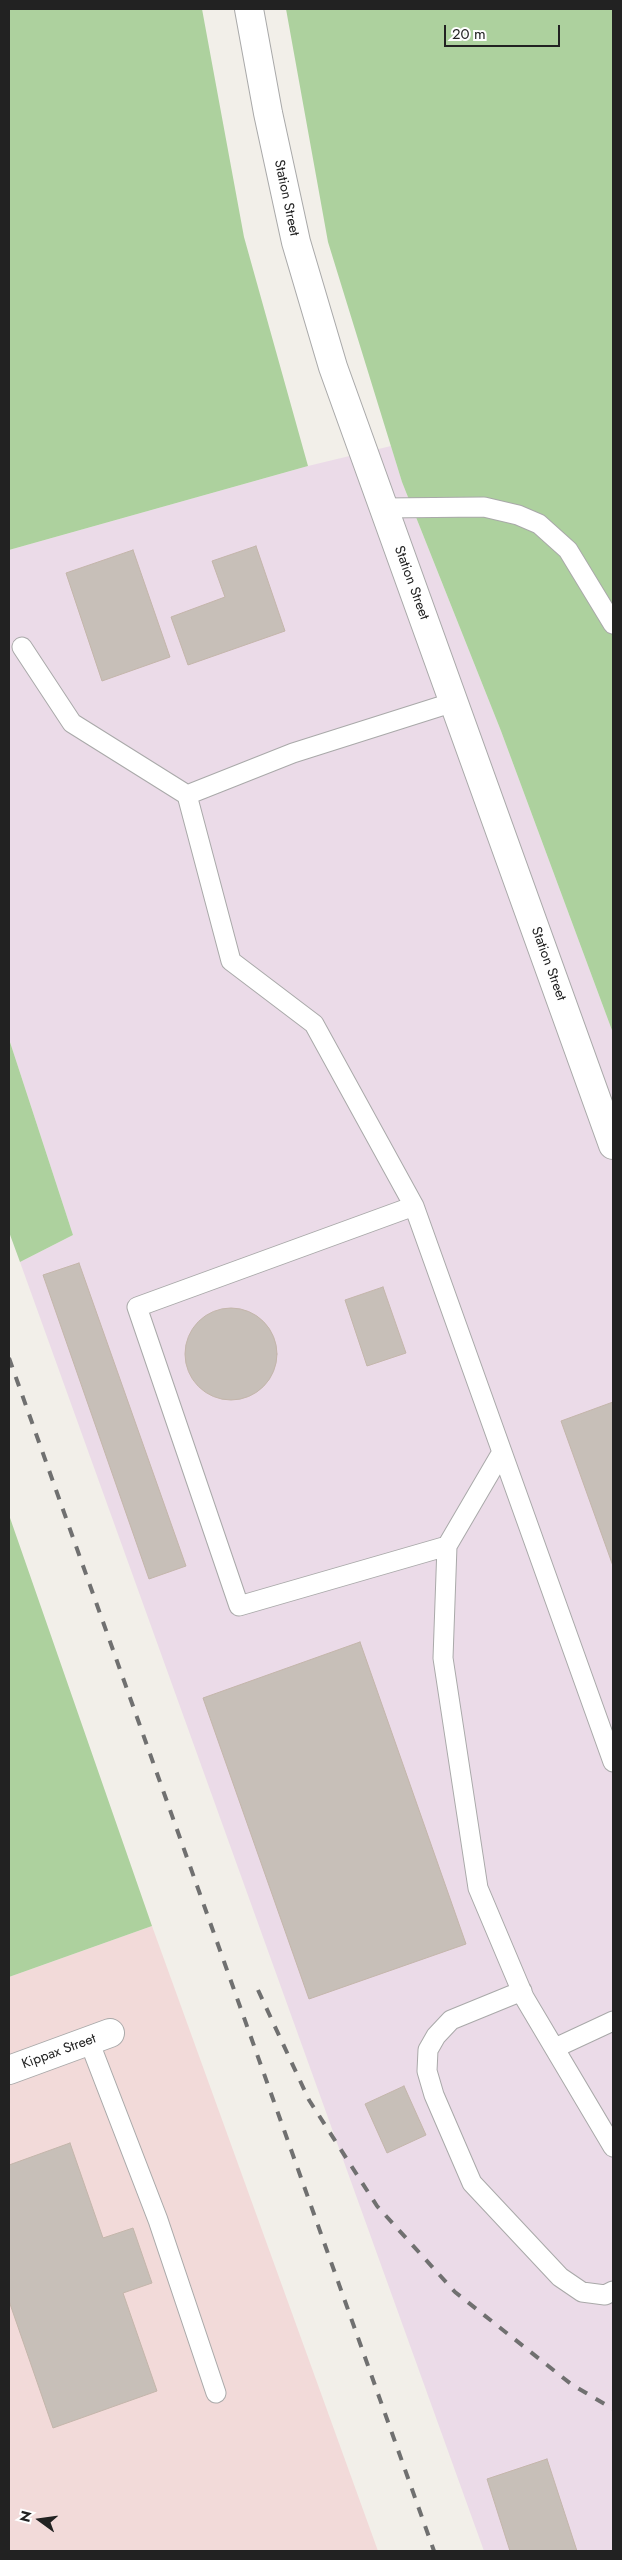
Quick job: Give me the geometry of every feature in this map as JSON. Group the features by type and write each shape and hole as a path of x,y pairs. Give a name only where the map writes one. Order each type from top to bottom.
{"street":[{"name":"Station Street","path":"249,9 268,114 296,242 333,367 613,1145"},
{"name":"Kippax Street","path":"9,2070 100,2037"}],"lane":[{"path":"384,508 484,507 518,515 539,524 568,550 613,624"},
{"path":"22,647 72,723 187,795 232,961 314,1024 414,1206 613,1762"},
{"path":"187,795 293,753 454,702"},
{"path":"414,1206 137,1307 239,1606 447,1546"},
{"path":"502,1452 447,1546 443,1658 478,1888 522,1991 613,2147"},
{"path":"522,1991 451,2020 436,2036 428,2050 427,2071 434,2095 472,2184 560,2277 582,2292 605,2295 613,2291"},
{"path":"554,2048 613,2021"},
{"path":"100,2037 158,2220 216,2393"}],"shaded area":[{"path":"391,446 402,482 501,731 613,1033 613,2551 484,2551 20,1262 73,1235 9,1039 9,550 308,466"},
{"path":"152,1926 378,2551 9,2551 9,1977"}],"green space":[{"path":"9,9 202,9 244,237 308,466 9,550"},
{"path":"286,9 613,9 613,1033 501,731 402,482 328,242"},
{"path":"9,1039 73,1235 20,1262 9,1232"},
{"path":"9,1515 152,1926 9,1977"}],"building":[{"path":"256,546 285,631 188,665 171,617 225,597 212,561"},
{"path":"133,550 170,657 102,681 66,573"},
{"path":"79,1263 186,1566 149,1579 43,1275"},
{"path":"383,1287 406,1353 367,1366 345,1300"},
{"path":"231,1308 248,1312 263,1322 273,1337 277,1354 273,1371 263,1386 248,1396 231,1400 214,1396 199,1386 189,1371 185,1354 189,1337 199,1322 214,1312"},
{"path":"613,1402 613,1566 561,1421"},
{"path":"360,1642 466,1944 309,1999 203,1698"},
{"path":"404,2086 426,2135 387,2153 365,2104"},
{"path":"70,2143 103,2238 133,2228 152,2283 123,2293 157,2391 53,2428 9,2301 9,2165"},
{"path":"547,2459 577,2551 510,2551 487,2479"}],"railway":[{"path":"9,1358 434,2551"},
{"path":"258,1990 309,2100 377,2206 455,2292 571,2384 613,2409"}]}
